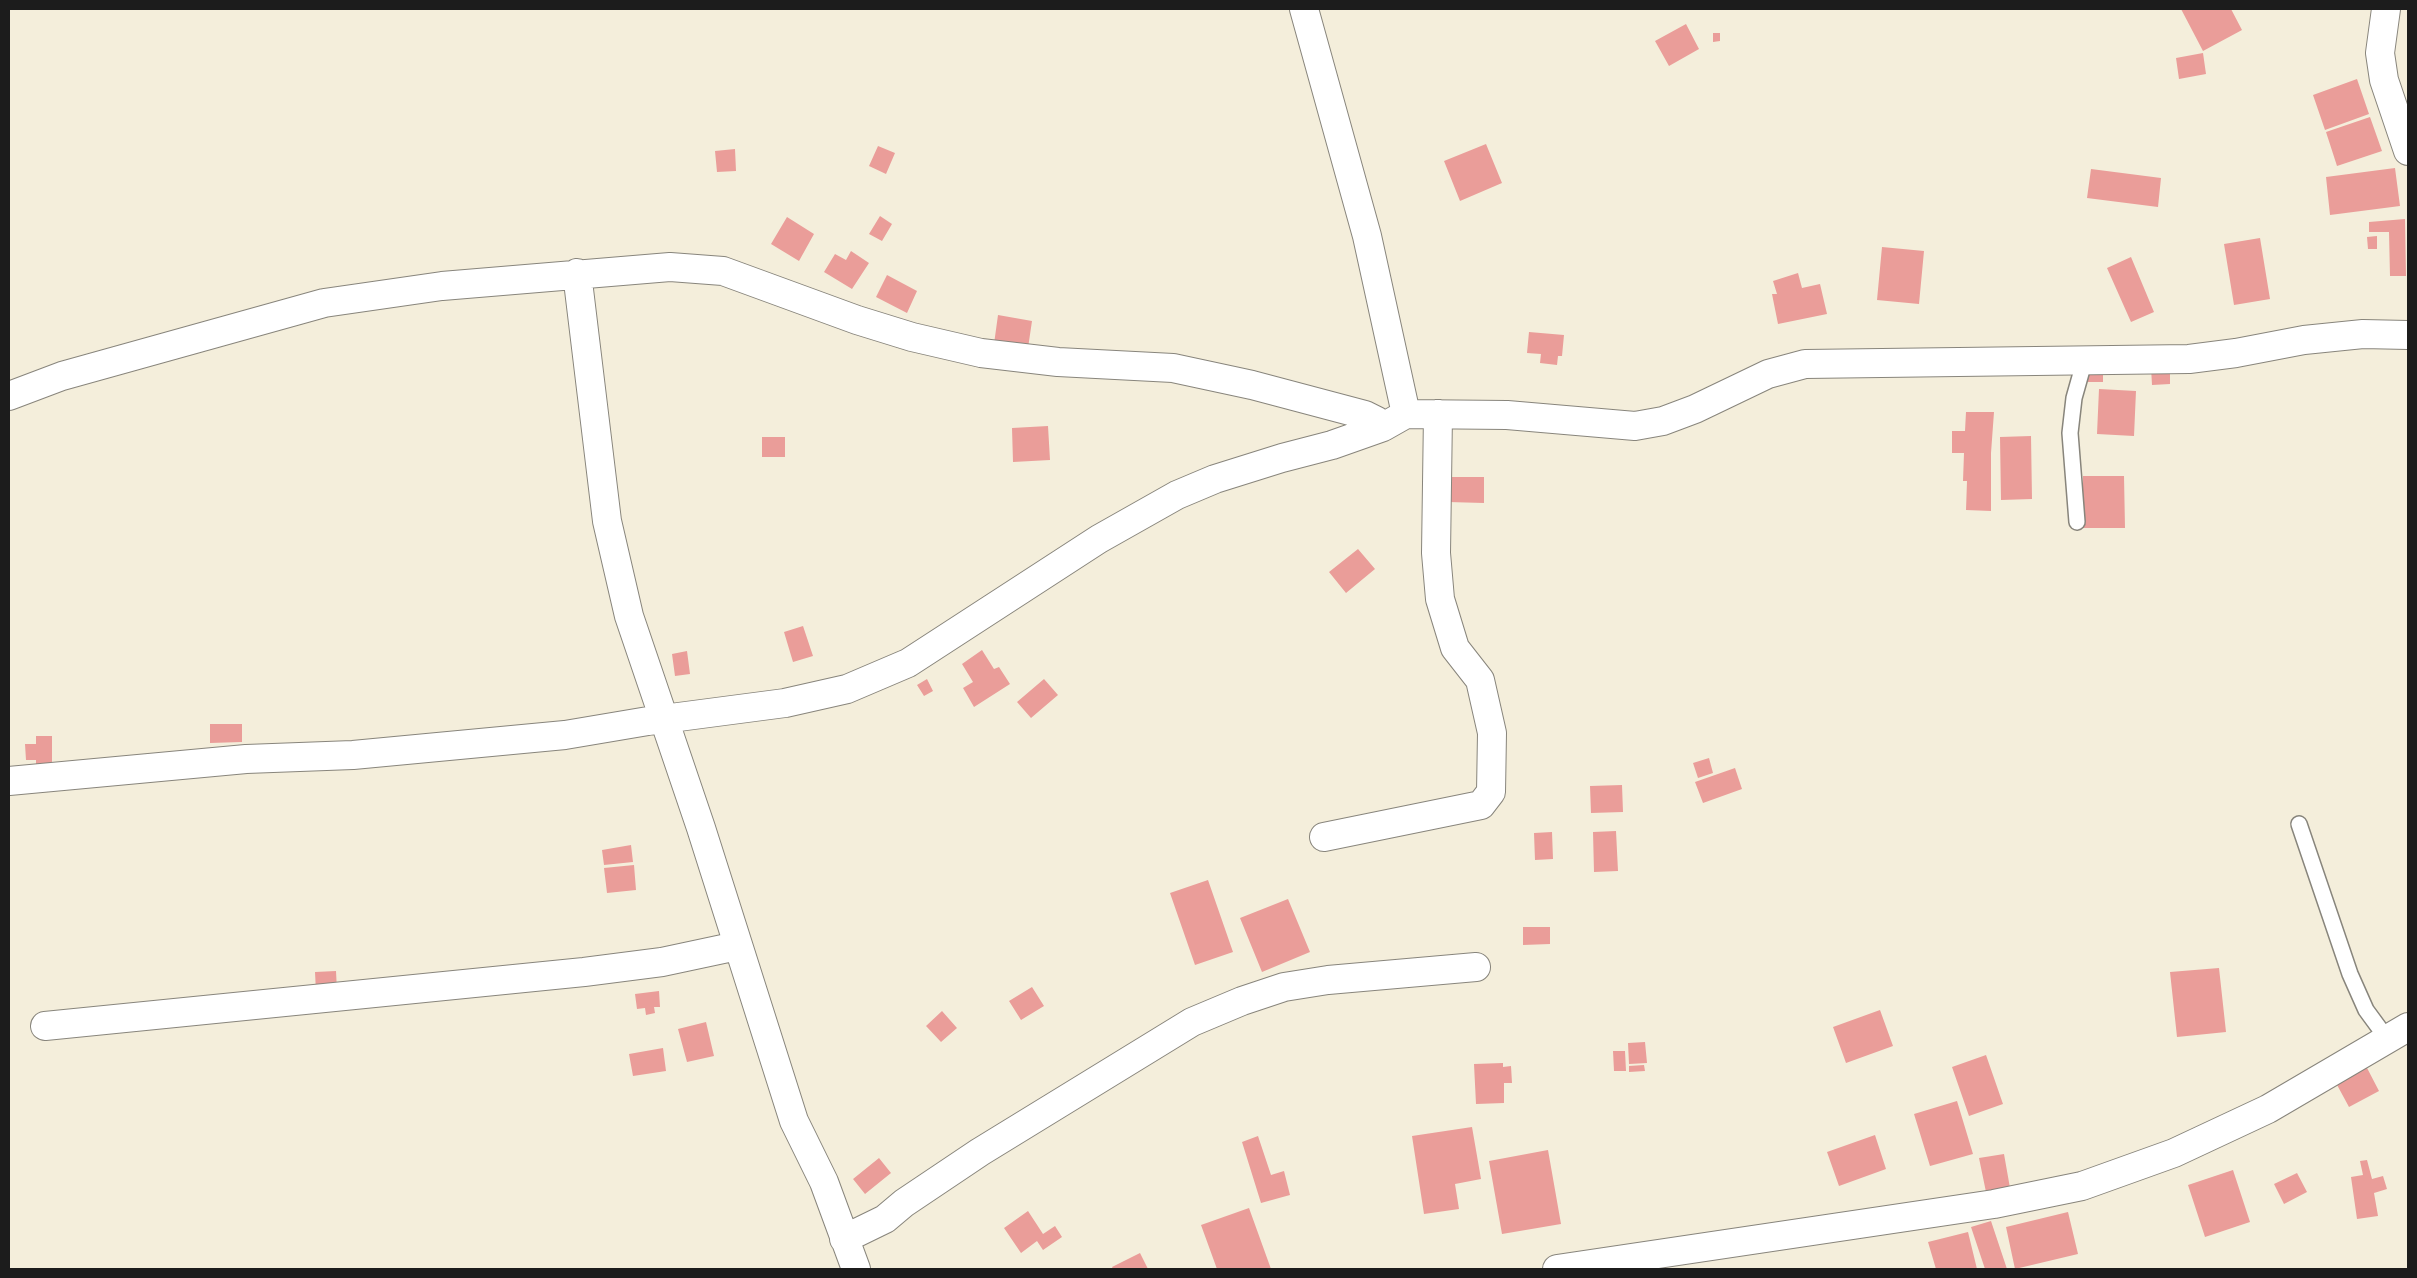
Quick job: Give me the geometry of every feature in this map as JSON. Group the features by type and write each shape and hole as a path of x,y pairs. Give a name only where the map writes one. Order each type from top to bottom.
{"street":[{"path":"1304,9 1367,236 1395,420"},
{"path":"2386,9 2380,53 2384,80 2408,151"},
{"path":"9,396 62,376 324,303 442,286 670,266 723,271 857,320 912,337 980,353 1058,362 1173,368 1252,385 1365,415 1377,421 1438,414 1507,415 1635,426 1663,421 1695,409 1768,374 1805,364 2189,359 2236,353 2314,339 2363,334 2408,335"},
{"path":"577,273 608,521 629,616 665,718 794,1122 824,1182 856,1269"},
{"path":"1324,837 1481,805 1492,792 1492,733 1480,680 1455,648 1440,599 1436,553 1438,414"},
{"path":"9,782 246,759 353,755 565,735 665,718 785,703 847,689 908,663 1099,539 1177,495 1215,480 1282,458 1332,445 1395,420"},
{"path":"44,1026 584,972 662,962 737,946"},
{"path":"844,1239 885,1219 904,1202 980,1152 1192,1022 1242,1001 1284,987 1328,980 1476,967"},
{"path":"1557,1269 1609,1265 1994,1204 2082,1186 2174,1153 2268,1109 2398,1033"}],"lane":[{"path":"2077,522 2070,432 2074,398 2085,359"},
{"path":"2299,824 2350,974 2366,1010 2398,1033"}],"building":[{"path":"2181,9 2231,9 2242,30 2203,51"},
{"path":"1686,24 1699,49 1669,66 1655,41"},
{"path":"1713,33 1720,33 1720,41 1713,42"},
{"path":"2203,53 2206,74 2179,79 2176,58"},
{"path":"2357,79 2369,114 2325,130 2313,95"},
{"path":"2370,117 2382,151 2337,166 2326,132"},
{"path":"1486,144 1502,183 1460,201 1444,161"},
{"path":"878,146 895,153 886,174 869,166"},
{"path":"735,149 736,171 717,172 715,151"},
{"path":"2395,168 2400,206 2330,215 2326,177"},
{"path":"2091,169 2161,178 2158,207 2087,198"},
{"path":"880,216 892,224 882,241 869,234"},
{"path":"787,217 814,234 799,261 771,244"},
{"path":"2405,219 2406,276 2390,276 2389,232 2369,232 2369,222"},
{"path":"2377,236 2377,249 2368,249 2367,237"},
{"path":"2260,238 2270,299 2234,305 2224,244"},
{"path":"1882,247 1924,251 1919,304 1877,300"},
{"path":"851,251 869,263 852,289 824,272 835,254 846,260"},
{"path":"2131,257 2154,312 2131,322 2107,268"},
{"path":"1798,273 1802,288 1820,284 1827,314 1778,324 1772,294 1777,294 1773,281"},
{"path":"887,275 917,291 907,313 876,297"},
{"path":"998,315 1032,321 1028,348 994,344"},
{"path":"1529,332 1564,335 1562,356 1558,356 1557,365 1540,363 1541,354 1527,353"},
{"path":"2170,366 2170,384 2152,385 2151,367"},
{"path":"2087,370 2103,370 2103,382 2086,382"},
{"path":"2099,389 2136,391 2134,436 2097,434"},
{"path":"1966,412 1994,412 1991,453 1991,511 1966,510 1967,481 1963,481 1964,453 1952,453 1952,431 1965,431"},
{"path":"1048,426 1050,460 1013,462 1012,428"},
{"path":"2031,436 2032,499 2001,500 2000,437"},
{"path":"762,437 785,437 785,457 762,457"},
{"path":"2083,476 2124,476 2125,528 2083,528"},
{"path":"1448,477 1484,477 1484,503 1448,502"},
{"path":"1358,549 1375,569 1346,593 1329,572"},
{"path":"803,626 813,656 793,662 784,632"},
{"path":"982,650 994,669 999,667 1010,684 974,707 963,688 973,682 962,664"},
{"path":"687,651 690,674 675,676 672,654"},
{"path":"927,679 933,691 924,696 917,685"},
{"path":"1044,679 1058,695 1031,718 1017,702"},
{"path":"210,724 242,724 242,742 210,743"},
{"path":"36,736 52,736 52,764 36,765 36,760 26,760 25,744 36,744"},
{"path":"1709,758 1713,773 1698,778 1693,763"},
{"path":"1735,768 1742,789 1703,803 1695,782"},
{"path":"1622,785 1623,812 1591,813 1590,786"},
{"path":"1616,831 1618,871 1594,872 1593,832"},
{"path":"1552,832 1553,859 1535,860 1534,833"},
{"path":"631,845 633,862 604,865 602,850"},
{"path":"634,865 636,890 607,893 604,868"},
{"path":"1208,880 1233,952 1195,965 1170,893"},
{"path":"1288,899 1310,952 1262,972 1240,918"},
{"path":"1523,927 1550,927 1550,944 1523,945"},
{"path":"2219,968 2226,1032 2177,1037 2170,972"},
{"path":"336,971 337,991 316,992 315,972"},
{"path":"1032,987 1044,1006 1021,1020 1009,1001"},
{"path":"659,991 660,1007 654,1007 655,1013 646,1015 645,1008 637,1009 635,994"},
{"path":"1880,1010 1893,1046 1846,1063 1833,1027"},
{"path":"942,1011 957,1028 941,1042 926,1026"},
{"path":"706,1022 714,1056 687,1062 678,1029"},
{"path":"1645,1042 1647,1063 1629,1064 1628,1043"},
{"path":"663,1048 666,1071 633,1076 629,1054"},
{"path":"1613,1051 1625,1051 1626,1071 1614,1071"},
{"path":"1986,1055 2003,1104 1969,1116 1952,1067"},
{"path":"1503,1063 1503,1067 1511,1066 1512,1083 1504,1083 1504,1103 1476,1104 1474,1064"},
{"path":"1644,1065 1645,1071 1629,1072 1629,1066"},
{"path":"2366,1066 2379,1091 2349,1107 2336,1083"},
{"path":"1957,1101 1973,1154 1930,1166 1914,1114"},
{"path":"1472,1127 1481,1179 1455,1184 1459,1209 1424,1214 1412,1136"},
{"path":"1875,1135 1886,1169 1839,1186 1827,1152"},
{"path":"1258,1136 1271,1175 1284,1171 1290,1195 1261,1203 1242,1142"},
{"path":"1548,1150 1561,1224 1502,1234 1489,1161"},
{"path":"2004,1154 2010,1188 1986,1192 1979,1158"},
{"path":"879,1158 891,1173 865,1194 853,1179"},
{"path":"2367,1160 2372,1179 2383,1176 2387,1189 2374,1193 2378,1216 2357,1219 2351,1177 2363,1175 2360,1161"},
{"path":"2233,1170 2250,1222 2205,1237 2188,1185"},
{"path":"2297,1173 2307,1192 2284,1204 2274,1184"},
{"path":"1249,1208 1271,1269 1217,1269 1201,1225"},
{"path":"1028,1211 1043,1234 1055,1226 1062,1237 1043,1250 1037,1241 1021,1253 1004,1228"},
{"path":"2068,1212 2078,1254 2015,1269 2006,1227"},
{"path":"1991,1221 2007,1269 1985,1269 1971,1227"},
{"path":"1968,1232 1977,1269 1936,1269 1928,1242"},
{"path":"1140,1253 1148,1269 1113,1269 1112,1267"}]}
